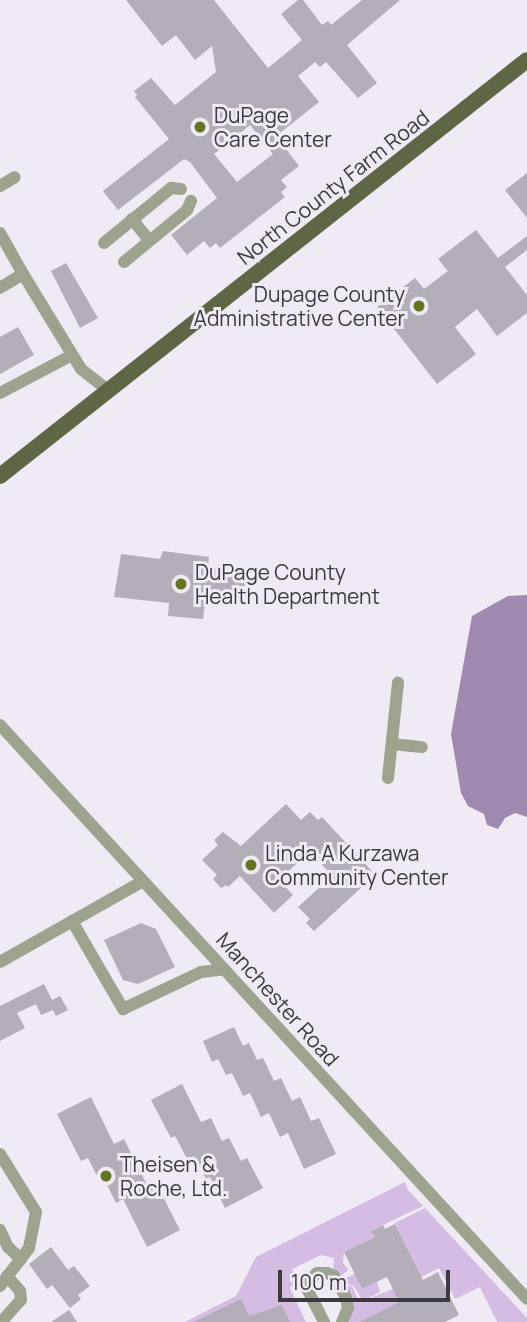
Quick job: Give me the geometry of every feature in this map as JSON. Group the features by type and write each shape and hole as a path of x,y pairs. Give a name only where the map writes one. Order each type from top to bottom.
{"main road":[{"name":"North County Farm Road","path":"0,476 527,60"}],"street":[{"path":"0,186 15,177"},
{"path":"104,243 171,188 181,189"},
{"path":"124,261 187,210 191,201"},
{"path":"132,219 149,240"},
{"path":"0,233 72,355 90,379 108,391"},
{"path":"0,288 23,274"},
{"path":"0,393 72,355"},
{"path":"388,778 398,683"},
{"name":"Manchester Road","path":"0,725 527,1299"},
{"path":"392,744 422,747"},
{"path":"0,962 143,881"},
{"path":"72,921 123,1009 201,972 224,969"},
{"path":"201,972 206,950"},
{"path":"0,1155 36,1212 29,1248 4,1281 20,1291 21,1300 1,1322"},
{"path":"0,1230 8,1247 21,1259"},
{"path":"324,1322 307,1288 309,1281 317,1273 334,1276 346,1298 348,1308 342,1322"}],"shaded area":[{"path":"527,595 527,817 515,813 505,818 498,829 487,825 484,814 468,806 461,793 451,734 472,616 508,596"},
{"path":"405,1182 408,1190 423,1206 372,1230 375,1237 344,1252 343,1263 348,1269 346,1272 340,1276 333,1270 334,1258 321,1255 292,1269 297,1282 290,1288 306,1322 185,1322 236,1296 256,1257"},
{"path":"425,1208 527,1318 527,1322 497,1322 480,1287 455,1299 439,1268 421,1277 395,1223"},
{"path":"355,1274 362,1289 377,1282 380,1292 367,1299 361,1298 354,1286 346,1284 343,1279"},
{"path":"347,1286 352,1286 357,1297 364,1301 393,1289 406,1299 359,1322 349,1322 353,1305"}],"building":[{"name":"DuPage Care Center","path":"126,0 214,0 268,68 302,40 281,14 298,0 303,0 322,25 328,21 331,25 362,0 400,0 347,45 377,83 358,98 326,62 320,67 315,62 298,76 319,102 276,136 299,166 281,180 287,187 281,192 285,197 220,248 216,243 210,248 204,241 187,255 171,235 217,198 190,162 184,159 118,210 103,191 169,139 135,97 137,95 134,91 151,78 175,105 216,72 212,46 195,60 176,35 162,46","holes":["250,125 273,154 237,182 214,154"]},
{"path":"527,173 527,218 505,190"},
{"name":"Dupage County Administrative Center","path":"476,230 498,258 527,236 527,250 505,267 527,295 527,313 497,336 477,309 455,327 476,354 437,384 377,307 415,278 424,289 448,271 438,259"},
{"path":"66,263 98,318 80,328 51,271"},
{"path":"18,327 34,355 0,374 0,337"},
{"name":"DuPage County Health Department","path":"163,551 209,557 208,567 247,571 245,602 206,597 203,619 168,616 169,603 114,597 121,554 160,559"},
{"name":"Linda A Kurzawa Community Center","path":"286,804 301,820 310,812 318,820 322,817 372,871 358,883 362,887 314,931 306,923 310,919 298,907 332,876 310,851 279,880 293,895 274,913 240,876 228,887 226,885 221,888 213,879 217,875 202,860 218,845 214,840 223,832 241,846"},
{"path":"141,923 156,929 175,967 138,984 123,980 104,940"},
{"path":"44,984 52,1000 60,996 68,1010 56,1016 53,1010 41,1015 36,1004 17,1013 25,1028 0,1041 0,1006"},
{"path":"234,1027 243,1046 249,1043 257,1060 263,1058 274,1081 281,1078 292,1101 300,1097 311,1121 319,1118 336,1154 304,1169 288,1133 280,1137 269,1113 261,1117 250,1093 243,1096 232,1073 226,1075 218,1059 212,1062 203,1041"},
{"path":"182,1084 201,1122 211,1118 222,1141 229,1138 241,1161 247,1158 263,1188 225,1208 210,1177 206,1179 194,1156 187,1159 175,1136 171,1138 151,1100"},
{"path":"91,1097 114,1144 124,1139 148,1187 156,1183 180,1230 147,1247 123,1199 116,1203 104,1179 100,1182 88,1158 81,1161 57,1114"},
{"path":"395,1224 423,1280 438,1272 459,1315 445,1322 359,1322 399,1302 387,1277 362,1289 344,1252 375,1237 371,1231 383,1225 385,1229"},
{"path":"51,1247 68,1270 74,1266 90,1286 78,1295 81,1299 70,1308 52,1285 47,1289 29,1264"},
{"path":"241,1299 249,1316 282,1305 290,1322 194,1322"},
{"path":"69,1310 77,1322 51,1322"}],"place":[{"name":"DuPage Care Center","path":"200,127"},
{"name":"Dupage County Administrative Center","path":"419,306"},
{"name":"DuPage County Health Department","path":"181,584"},
{"name":"Linda A Kurzawa Community Center","path":"251,865"},
{"name":"Theisen & Roche, Ltd.","path":"106,1176"}]}
